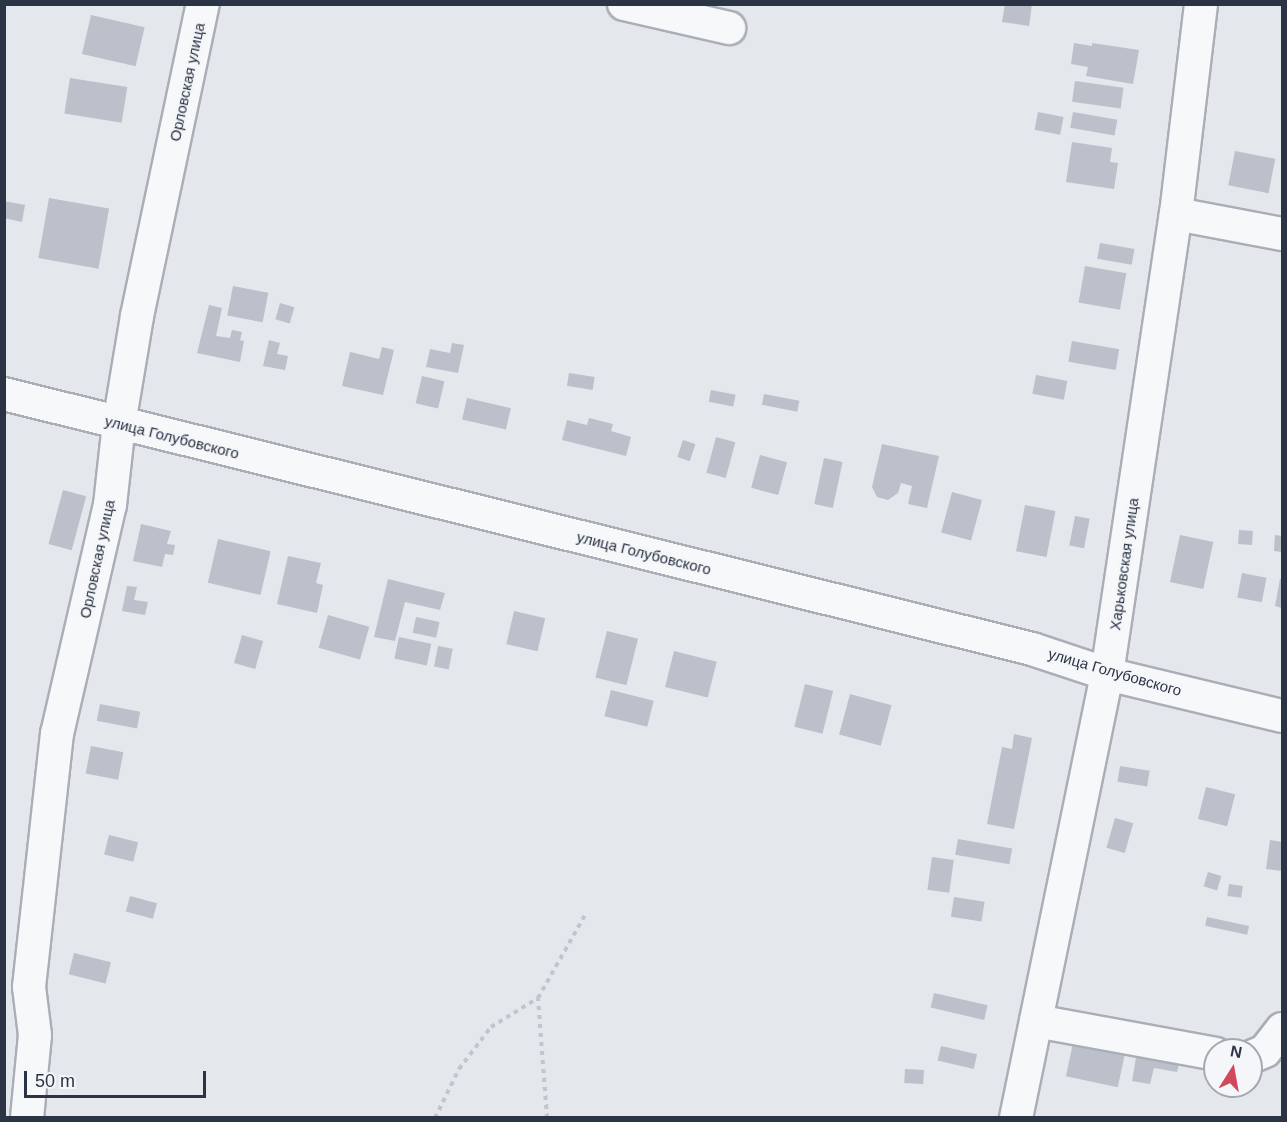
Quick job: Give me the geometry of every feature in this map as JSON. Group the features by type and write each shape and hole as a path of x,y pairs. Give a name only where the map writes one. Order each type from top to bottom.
{"street":[{"name":"Орловская улица","path":"27,1118 35,1035 17,984 57,734 110,505 119,424 137,316 203,4"},
{"path":"624,4 729,28"},
{"name":"Харьковская улица","path":"1016,1118 1107,674 1176,214 1201,4"},
{"path":"1176,214 1282,234"},
{"name":"улица Голубовского","path":"4,394 1032,649 1107,674 1282,716"},
{"path":"1036,1021 1203,1052"},
{"path":"1263,1052 1282,1029"}],"path":[{"path":"435,1118 459,1069 491,1027 538,998 586,913"},
{"path":"538,998 547,1118"}],"building":[{"path":"1005,4 1032,4 1029,26 1002,22"},
{"path":"91,15 145,27 136,66 82,54"},
{"path":"1074,43 1092,46 1092,43 1139,50 1133,84 1086,76 1088,67 1071,64"},
{"path":"70,78 127,87 122,123 64,114"},
{"path":"1075,81 1124,88 1121,109 1072,102"},
{"path":"1038,112 1064,117 1060,135 1035,130"},
{"path":"1073,112 1117,120 1115,136 1070,128"},
{"path":"1072,142 1112,148 1110,162 1118,163 1114,189 1066,182"},
{"path":"1235,151 1275,159 1269,193 1228,185"},
{"path":"49,198 109,209 98,269 38,258"},
{"path":"4,201 25,205 22,222 4,218"},
{"path":"1100,243 1134,249 1132,265 1097,259"},
{"path":"1085,266 1126,273 1120,310 1079,302"},
{"path":"233,286 268,293 263,322 227,315"},
{"path":"280,303 294,307 290,323 275,319"},
{"path":"209,305 222,308 216,336 230,338 232,330 242,332 240,340 244,341 240,362 197,353"},
{"path":"269,340 280,343 277,354 288,356 285,370 263,366"},
{"path":"1072,341 1119,349 1116,370 1068,362"},
{"path":"452,343 464,345 458,373 426,367 430,349 450,353"},
{"path":"382,347 394,350 383,395 342,386 350,352 379,359"},
{"path":"569,373 595,377 593,390 567,386"},
{"path":"1036,375 1067,381 1064,400 1032,394"},
{"path":"422,376 444,381 438,408 416,403"},
{"path":"711,390 736,395 733,407 709,402"},
{"path":"764,394 799,401 797,412 762,405"},
{"path":"467,398 511,408 506,430 462,419"},
{"path":"589,418 613,424 611,431 631,437 626,456 562,440 567,420 587,425"},
{"path":"716,437 735,442 726,478 706,473"},
{"path":"683,440 695,444 690,461 677,457"},
{"path":"882,444 939,456 927,508 908,504 912,486 901,483 898,493 888,500 877,497 872,487"},
{"path":"760,455 787,462 778,495 751,488"},
{"path":"824,458 843,462 833,508 814,504"},
{"path":"63,490 86,496 72,550 49,544"},
{"path":"952,492 982,500 971,541 941,533"},
{"path":"1025,505 1055,511 1046,557 1016,551"},
{"path":"1075,516 1090,519 1084,548 1069,545"},
{"path":"141,524 171,531 167,544 175,545 173,555 165,554 162,567 133,561"},
{"path":"1239,530 1253,531 1252,545 1238,544"},
{"path":"1180,535 1213,542 1203,589 1170,582"},
{"path":"1275,535 1282,536 1282,552 1274,551"},
{"path":"218,539 271,551 260,595 208,583"},
{"path":"288,556 321,563 316,583 323,585 317,613 277,604"},
{"path":"1242,573 1267,578 1262,602 1237,598"},
{"path":"388,579 445,593 440,610 405,602 395,641 374,637"},
{"path":"1280,579 1282,579 1282,608 1275,606"},
{"path":"127,586 137,587 134,600 148,602 145,615 122,611"},
{"path":"514,611 545,618 538,651 506,644"},
{"path":"328,615 369,627 360,660 319,648"},
{"path":"416,617 439,622 436,638 413,633"},
{"path":"607,631 638,639 626,685 595,678"},
{"path":"242,635 263,641 255,669 234,663"},
{"path":"399,637 431,644 427,665 394,659"},
{"path":"438,646 453,649 449,669 434,667"},
{"path":"674,651 717,662 708,698 665,687"},
{"path":"805,684 833,691 822,734 794,727"},
{"path":"611,690 654,701 647,727 604,716"},
{"path":"850,694 892,705 881,746 839,735"},
{"path":"100,704 140,712 137,729 97,721"},
{"path":"1014,734 1032,738 1014,829 987,824 1002,747 1012,749"},
{"path":"91,746 123,752 118,780 86,773"},
{"path":"1120,766 1150,771 1147,786 1117,782"},
{"path":"1206,787 1235,794 1227,826 1198,819"},
{"path":"1115,818 1133,823 1125,853 1106,848"},
{"path":"109,835 138,842 133,862 104,854"},
{"path":"958,839 1012,849 1009,864 955,855"},
{"path":"1270,840 1282,842 1282,871 1266,869"},
{"path":"932,857 954,860 949,893 927,890"},
{"path":"1208,872 1221,876 1217,890 1204,886"},
{"path":"1229,884 1243,886 1241,898 1227,896"},
{"path":"130,896 157,903 153,919 126,911"},
{"path":"954,897 985,902 981,922 951,917"},
{"path":"1207,917 1249,926 1247,935 1205,926"},
{"path":"74,953 111,962 106,984 69,974"},
{"path":"934,993 988,1005 984,1020 931,1008"},
{"path":"1073,1043 1125,1054 1118,1087 1066,1076"},
{"path":"941,1046 977,1054 974,1069 938,1061"},
{"path":"1137,1052 1180,1060 1177,1072 1154,1068 1150,1084 1132,1081"},
{"path":"905,1069 924,1070 923,1084 904,1083"}]}
